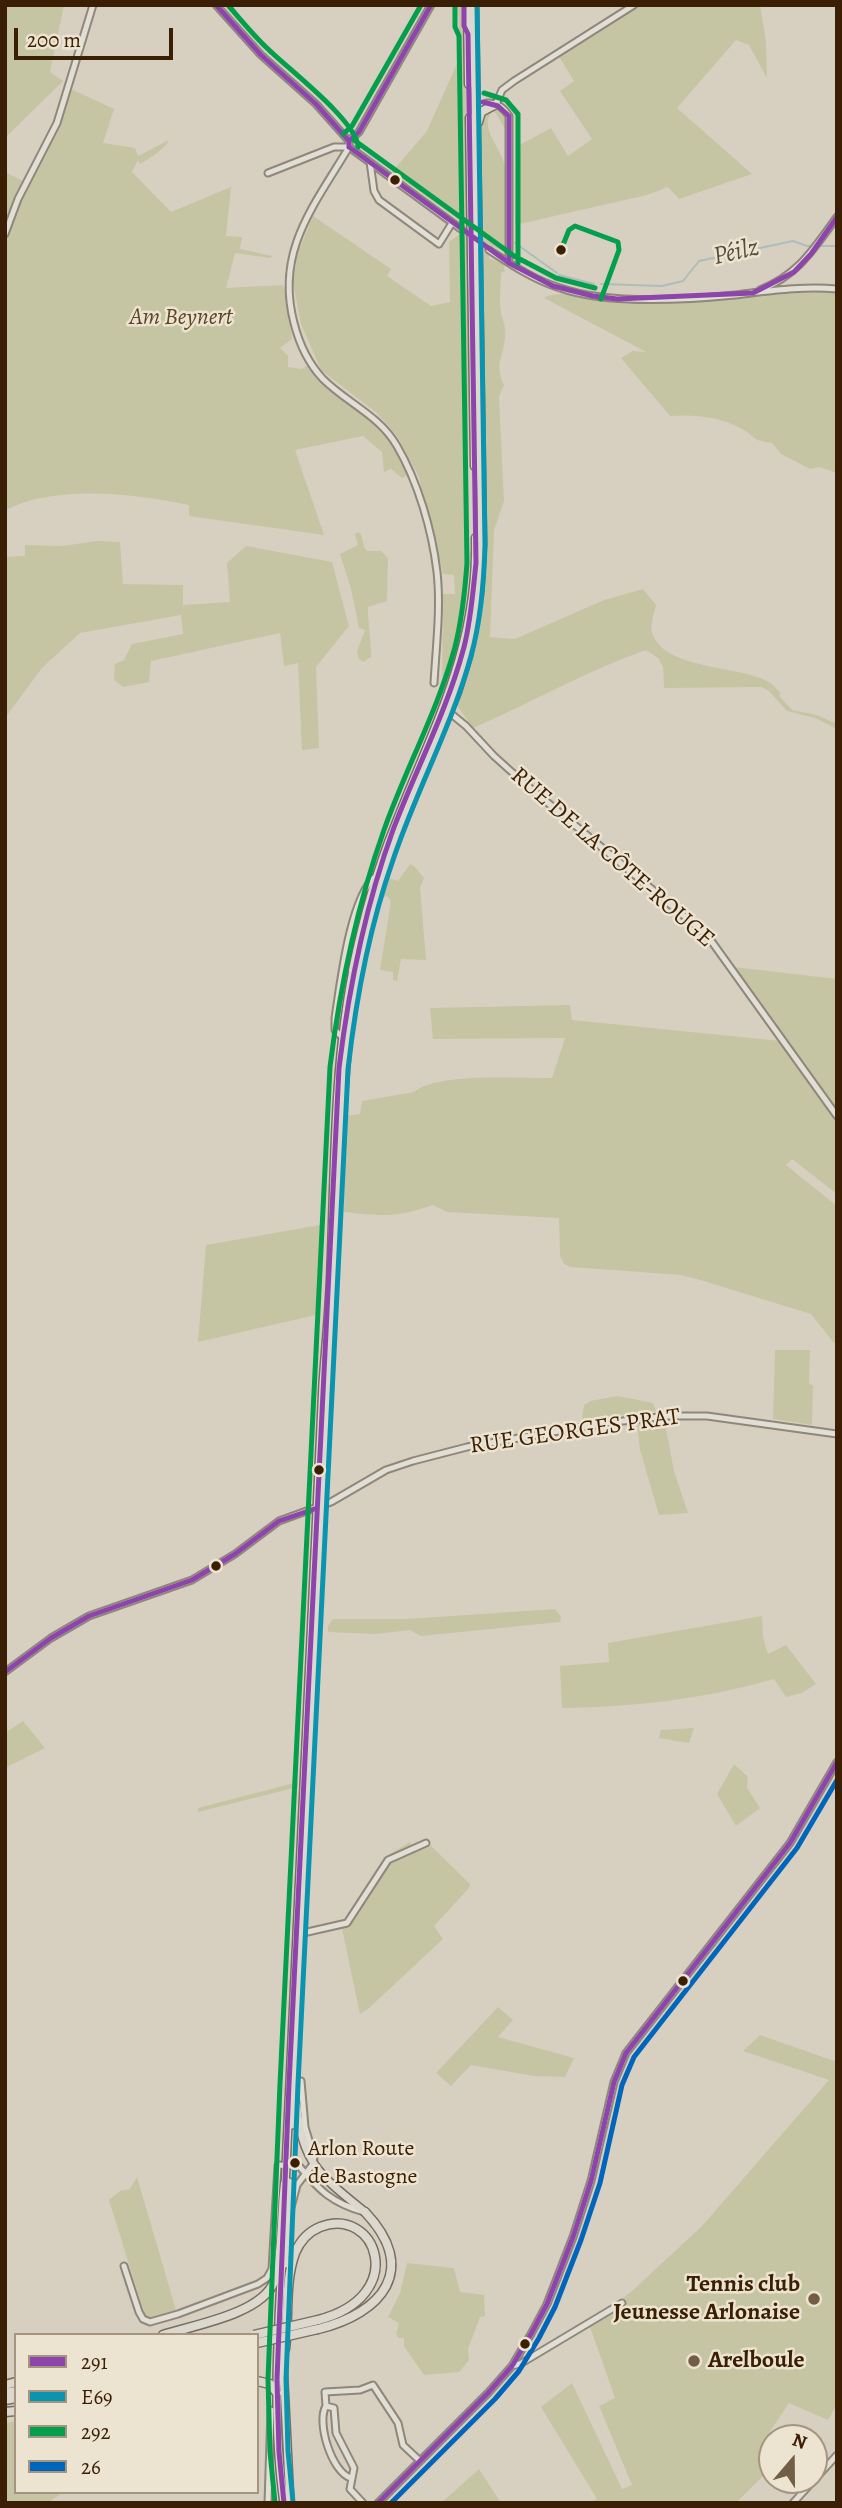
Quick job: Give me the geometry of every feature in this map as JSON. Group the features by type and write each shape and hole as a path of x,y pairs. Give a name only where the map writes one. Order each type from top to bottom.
{"highway":[{"path":"356,971 383,877 449,712 468,656 479,593 481,563 474,246 478,116 491,104 478,98 477,40 464,26 466,5"},
{"path":"356,971 378,875 394,828 446,702 469,623 476,554 471,34 474,5"},
{"path":"471,34 477,199"},
{"path":"169,2333 243,2309 259,2301 267,2293 274,2282 277,2267 285,2184"},
{"path":"259,2334 345,2321 365,2311 385,2287 390,2272 388,2248 379,2229 365,2212"},
{"path":"259,2342 318,2324 358,2301 373,2281 376,2265 374,2252 366,2238 350,2227 325,2225 312,2231 299,2245 290,2274 285,2349"},
{"path":"259,2381 271,2384 278,2393"}],"main road":[{"path":"356,971 342,1038 337,1099 298,2081 301,2141 313,2164 332,2186 365,2212"},
{"path":"290,2503 282,2342 288,2165 343,1102 356,971"},
{"path":"284,2503 279,2452 278,2393 285,2184 298,2081"},
{"path":"284,2362 285,2349"}],"street":[{"path":"5,234 26,182 57,123 93,5"},
{"path":"215,5 261,55 316,104 349,144 461,229"},
{"path":"431,5 296,240 287,284 301,344 311,363 323,378 371,415 387,431 413,480 438,573 434,683"},
{"path":"509,263 509,116 505,109 491,104 514,80 634,5"},
{"path":"268,173 334,147 349,144"},
{"path":"370,162 375,194 389,208 439,244 452,223"},
{"path":"753,293 786,277 811,254 837,217"},
{"path":"489,250 553,286 617,299 753,293 807,287 837,289"},
{"name":"RUE DE LA CÔTE-ROUGE","path":"449,712 514,774 707,935 837,1116"},
{"path":"342,1038 335,1030 335,1018 348,938 369,881 378,875"},
{"name":"RUE GEORGES PRAT","path":"5,1672 51,1638 89,1616 192,1580 235,1554 279,1521 321,1506 386,1470 439,1454 636,1419 707,1416 837,1434"},
{"path":"378,2503 512,2366 547,2304 573,2237 591,2181 614,2082 626,2053 790,1843 837,1762"},
{"path":"303,1933 347,1923 388,1860 426,1843"},
{"path":"287,2221 297,2185 313,2164"},
{"path":"124,2266 139,2312 143,2319 150,2322 258,2284 267,2278 272,2269 278,2165 299,2166 319,2190 332,2200 365,2212"},
{"path":"512,2366 520,2364 621,2303"},
{"path":"351,2478 343,2476 327,2443 323,2424 325,2392 360,2390 373,2385 398,2423 403,2445 420,2461"},
{"path":"326,2406 332,2406 335,2412 337,2433 354,2468 350,2489 363,2503"},
{"path":"268,2503 271,2410"},
{"path":"793,2503 837,2455"}],"green space":[{"path":"5,5 64,5 50,72 63,81 5,138"},
{"path":"458,5 462,5 466,92 469,362 467,537 464,602 457,645 445,686 442,683 443,594 455,594 454,575 443,574 419,477 397,436 377,413 321,370 301,324 293,283 298,252 313,216 391,269 387,276 431,306 450,302 449,242 460,234 461,221 392,172 427,131 460,57"},
{"path":"637,5 760,5 766,42 767,78 749,45 736,40 677,108 752,174 679,199 668,187 647,195 515,225 516,147 551,128 568,156 592,139 560,91 574,81 558,55"},
{"name":"Am Beynert","path":"69,88 114,109 103,143 135,148 138,156 169,140 148,159 140,164 138,160 132,172 171,212 231,187 226,236 242,237 240,249 272,256 235,253 226,288 282,285 292,339 280,348 288,356 288,367 302,369 311,363 323,378 387,431 410,474 402,478 391,469 384,472 382,452 363,436 295,450 324,535 189,516 189,505 113,494 55,496 32,500 5,510 5,172 27,183 58,124"},
{"path":"495,109 505,115 506,131 496,113 492,112 489,131 502,157 506,180 505,247 501,250 489,245 489,258 503,264 505,271 501,273 500,297 505,334 499,366 504,385 499,397 504,501 494,530 490,637 515,639 604,600 643,589 656,605 652,632 659,644 670,653 703,665 740,672 769,682 781,693 779,696 792,710 817,715 837,724 837,729 815,718 787,711 769,691 761,687 664,688 663,667 658,658 646,650 473,728 456,704 472,654 484,587 481,123 482,115"},
{"path":"807,289 837,291 837,473 819,467 810,469 781,454 772,443 757,440 726,422 698,416 670,416 621,358 633,351 646,352 544,298 567,294 612,302 661,303"},
{"path":"357,532 361,534 367,551 381,551 388,558 387,601 368,607 371,657 363,662 357,651 365,630 359,628 340,554 358,545 355,535"},
{"path":"96,541 120,542 123,584 183,585 183,605 230,602 227,563 246,546 332,562 349,626 316,667 319,748 302,750 298,663 284,666 280,633 151,661 149,682 123,687 114,680 115,664 124,660 132,644 183,634 181,615 80,633 42,668 5,718 5,557 25,556 25,545 63,546"},
{"path":"410,864 424,878 420,888 426,960 401,959 397,981 393,980 393,972 380,970 391,901 387,896 382,898 387,877 398,881"},
{"path":"368,889 339,1030 336,1023 346,957"},
{"path":"734,967 837,979 837,1112"},
{"path":"570,1005 572,1020 781,1041 837,1119 837,1194 792,1159 786,1165 837,1206 837,1342 834,1343 811,1314 697,1279 681,1275 571,1267 564,1264 560,1256 559,1218 447,1212 433,1205 389,1215 344,1212 346,1116 360,1114 362,1101 414,1092 441,1081 501,1077 552,1078 565,1038 433,1039 430,1008"},
{"path":"320,1225 316,1315 198,1342 206,1245"},
{"path":"775,1350 810,1350 812,1425 773,1419"},
{"path":"618,1396 653,1403 656,1411 582,1419 584,1405 590,1401"},
{"path":"664,1419 674,1471 688,1513 659,1515 640,1450 637,1422"},
{"path":"555,1609 561,1617 560,1622 421,1636 410,1630 375,1634 328,1632 328,1626 333,1619 407,1619"},
{"path":"762,1616 763,1637 768,1654 786,1645 816,1684 802,1693 786,1697 774,1679 669,1701 562,1708 560,1666 609,1662 608,1643"},
{"path":"23,1721 45,1748 5,1768 5,1733"},
{"path":"694,1728 689,1743 659,1738 661,1730"},
{"path":"734,1764 748,1777 747,1788 760,1808 736,1826 717,1794"},
{"path":"298,1782 298,1787 198,1812 198,1808"},
{"path":"426,1841 470,1884 469,1888 434,1926 443,1939 360,2014 342,1929 308,1935 309,1928 344,1921 385,1857 410,1842 412,1846"},
{"path":"498,2007 513,2020 498,2037 574,2058 565,2077 534,2076 471,2065 451,2086 436,2073"},
{"path":"760,2035 837,2062 837,2404 828,2420 789,2403 775,2424 758,2424 758,2481 736,2503 588,2503 597,2499 541,2407 572,2383 622,2489 632,2485 599,2406 615,2398 590,2327 702,2226 829,2080 743,2051"},
{"path":"137,2177 176,2310 150,2319 145,2316 109,2200 120,2191 130,2189"},
{"path":"407,2263 454,2268 460,2292 484,2295 485,2316 480,2317 468,2349 469,2360 459,2372 424,2375 404,2346 404,2338 399,2338 396,2334 399,2323 388,2317 400,2293"},
{"path":"14,2421 14,2494 61,2494 47,2503 5,2503 5,2423"},
{"path":"479,2469 501,2503 441,2503"}],"waterway":[{"name":"Péilz","path":"601,284 662,286 683,281 699,261 793,241 807,246 837,246"},
{"name":"Péilz","path":"515,243 557,273"},
{"name":"Péilz","path":"559,275 594,284"}],"tunnel":[{"path":"461,229 489,250"}],"transit line":[{"name":"291","path":"216,5 261,55 316,104 349,141 349,147"},
{"name":"292","path":"228,5 263,44 335,110 355,136 358,147"},
{"name":"292","path":"343,134 352,126 421,5"},
{"name":"291","path":"349,141 359,132 431,5"},
{"name":"292","path":"275,2503 270,2452 268,2379 330,1067 344,976 358,917 374,859 448,670 460,626 467,563 459,36 455,27 455,5"},
{"name":"291","path":"284,2503 279,2452 277,2379 339,1068 353,977 374,888 393,830 457,671 472,605 476,563 468,34 464,26 464,5"},
{"name":"E69","path":"293,2502 286,2379 348,1069 359,990 377,911 402,834 463,682 477,629 481,601 485,545 477,5"},
{"name":"292","path":"484,93 506,100 518,114 518,263"},
{"name":"291","path":"483,102 498,106 509,116 509,263"},
{"name":"292","path":"354,140 514,256 556,278 595,288"},
{"name":"291","path":"349,147 509,263 553,286 593,296 617,299 753,293 794,272 811,254 837,217"},
{"name":"292","path":"561,250 569,230 575,226 618,242 619,250 601,299"},
{"name":"291","path":"5,1672 51,1638 89,1616 192,1580 235,1554 279,1521 317,1508"},
{"name":"291","path":"378,2503 512,2366 547,2304 573,2237 591,2181 614,2082 626,2053 790,1843 837,1762"},
{"name":"26","path":"391,2503 495,2399 519,2371 555,2307 581,2240 600,2183 622,2085 634,2057 797,1848 837,1780"}],"place":[{"name":"Arlon Route de Bastogne","path":"295,2163"},
{"name":"Tennis club Jeunesse Arlonaise","path":"814,2299"},
{"name":"Arelboule","path":"694,2361"}]}
